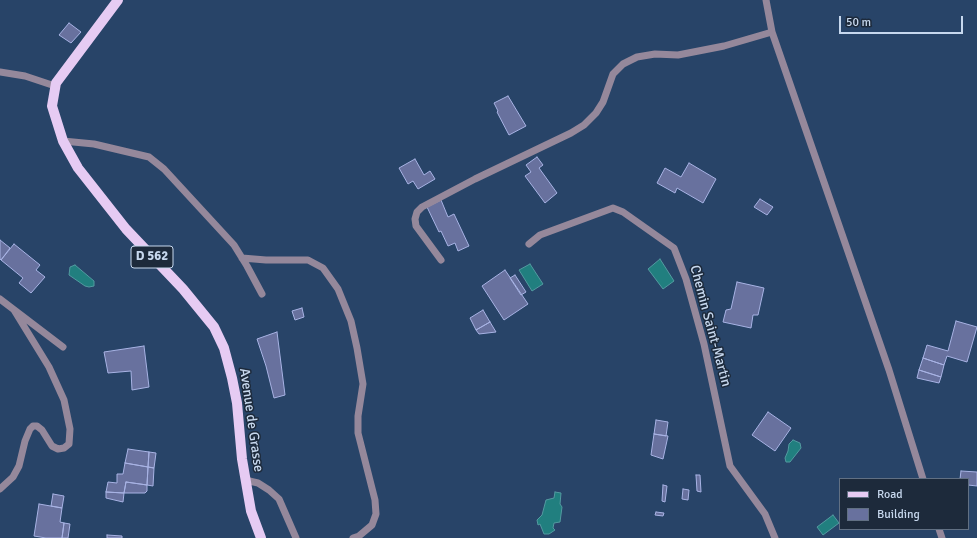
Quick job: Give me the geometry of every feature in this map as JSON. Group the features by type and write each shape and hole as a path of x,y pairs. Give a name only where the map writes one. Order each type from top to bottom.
{"main road":[{"name":"Avenue de Grasse","path":"118,0 56,82 52,106 64,141 78,168 126,229 183,289 214,327 224,348 232,378 237,403 245,480 251,511 261,538"}],"street":[{"path":"766,0 772,32 889,370 923,478"},
{"path":"441,260 416,226 415,219 417,212 422,207 475,179 571,134 584,125 596,113 603,102 613,74 623,64 637,57 654,54 678,55 724,46 772,32"},
{"path":"0,72 25,76 55,86"},
{"path":"64,141 94,144 149,157 164,169 234,245 262,294"},
{"name":"Chemin Saint-Martin","path":"529,244 540,235 613,208 623,212 674,248 686,279 704,344 730,466 766,514 775,538"},
{"path":"242,258 266,260 308,260 323,268 338,289 351,320 362,384 358,416 358,433 375,500 376,514 372,525 359,536 353,538"},
{"path":"0,299 63,348"},
{"path":"0,489 13,477 19,466 25,441 30,429 33,426 37,426 42,430 52,446 58,449 64,448 69,444 70,428 64,400 49,367 14,310"},
{"path":"245,480 258,483 279,499 296,538"}],"shaded area":[{"path":"660,259 674,281 663,289 648,269"},
{"path":"530,264 543,284 532,291 519,270"},
{"path":"75,265 94,281 94,286 85,286 69,275 70,267"},
{"path":"793,440 800,443 801,448 790,462 786,462 785,458 789,444"},
{"path":"555,492 561,493 560,504 562,507 560,522 554,523 553,528 555,530 549,534 544,534 540,524 538,525 537,520 542,515 546,500 554,498"},
{"path":"833,515 839,523 823,535 817,527"}],"building":[{"path":"69,23 81,32 71,43 59,35"},
{"path":"508,96 526,126 509,135 494,103"},
{"path":"537,157 543,165 539,168 557,193 545,203 525,176 531,172 526,165"},
{"path":"415,159 424,175 430,171 435,179 418,189 413,181 408,184 399,168"},
{"path":"689,163 716,179 703,203 677,188 675,193 657,183 665,168 681,177"},
{"path":"760,199 773,207 767,215 754,207"},
{"path":"441,200 448,217 454,214 469,246 458,251 455,243 448,246 441,231 439,232 427,207"},
{"path":"0,240 10,248 1,260 0,259"},
{"path":"14,244 40,265 36,270 45,277 31,293 19,283 23,278 1,260"},
{"path":"505,270 528,304 504,320 482,286"},
{"path":"515,275 526,292 521,295 510,278"},
{"path":"737,282 764,288 758,315 753,315 751,328 723,322 726,310 731,309"},
{"path":"302,308 304,317 295,320 292,311"},
{"path":"483,310 490,322 476,330 470,318"},
{"path":"956,321 977,327 967,362 947,356 944,365 923,358 927,345 948,351"},
{"path":"490,322 496,332 479,334 476,330"},
{"path":"277,332 285,395 274,398 257,339"},
{"path":"144,346 149,387 132,390 131,371 108,373 104,352"},
{"path":"923,358 944,365 941,377 919,370"},
{"path":"919,370 941,377 939,383 917,378"},
{"path":"768,412 791,428 775,451 752,435"},
{"path":"656,420 668,422 666,436 654,434"},
{"path":"654,434 668,436 663,459 651,455"},
{"path":"128,449 149,452 148,467 125,463"},
{"path":"149,452 156,453 154,468 148,467"},
{"path":"125,463 148,467 147,485 126,482 124,493 106,492 108,482 117,483 117,474 123,474"},
{"path":"148,467 154,468 153,486 147,485"},
{"path":"961,471 977,472 977,486 969,485 969,478 960,478"},
{"path":"696,475 700,475 701,492 697,491"},
{"path":"126,482 147,485 147,491 145,493 124,493"},
{"path":"663,485 667,486 665,502 662,501"},
{"path":"683,489 689,490 688,500 682,499"},
{"path":"106,492 124,493 123,502 106,498"},
{"path":"53,494 64,496 62,508 51,506"},
{"path":"39,504 62,508 60,522 64,523 62,538 34,536"},
{"path":"656,512 664,513 663,516 655,515"},
{"path":"64,523 70,524 68,538 62,538"},
{"path":"107,535 122,536 122,538 107,538"}]}
